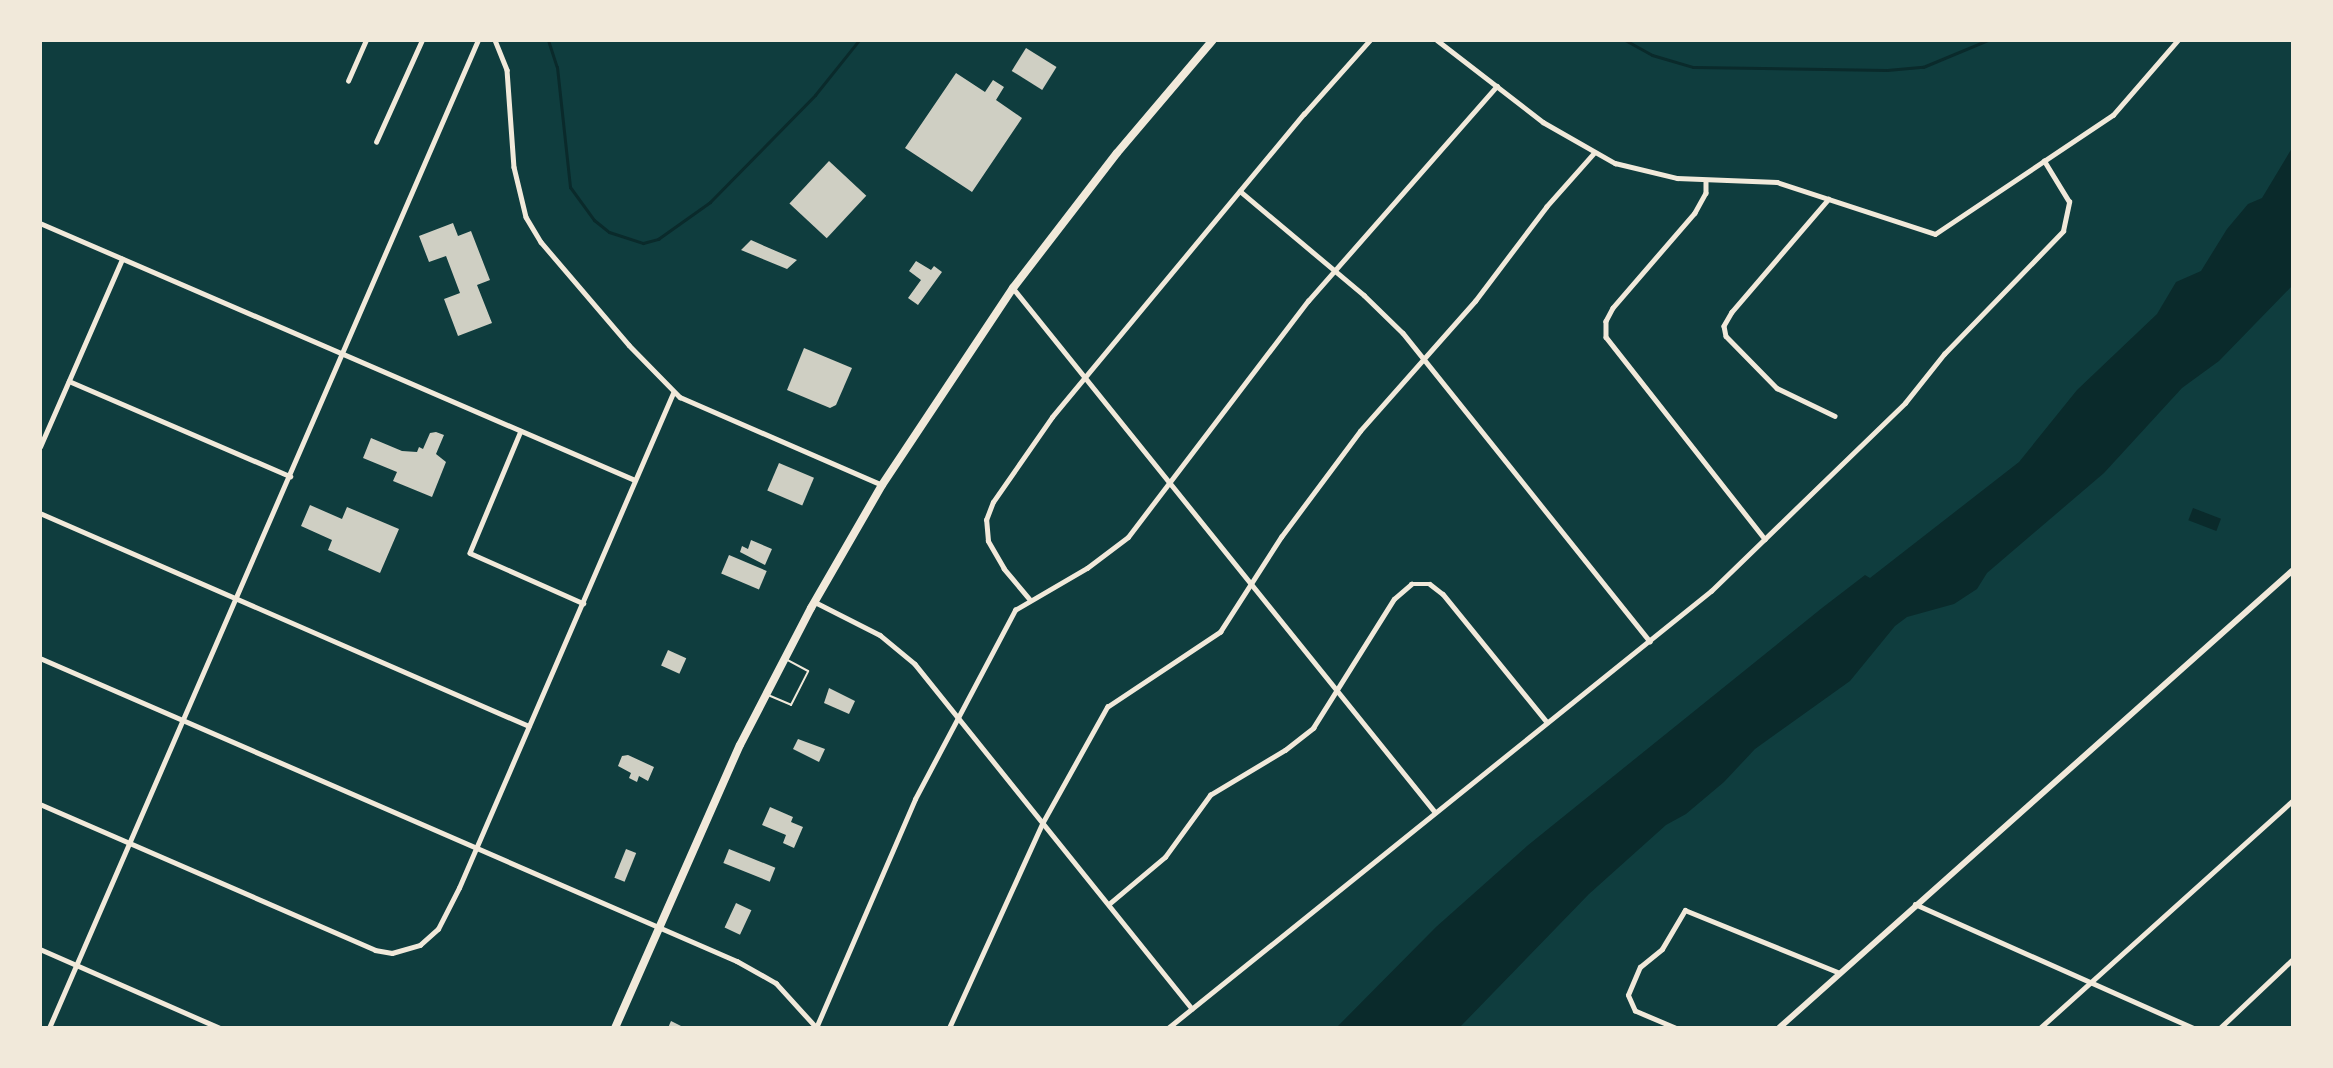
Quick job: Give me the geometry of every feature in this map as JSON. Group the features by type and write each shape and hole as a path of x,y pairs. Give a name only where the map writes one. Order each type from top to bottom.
{"highway":[{"path":"615,1028 766,694 815,602 882,485 1013,288 1117,153 1213,40"}],"street":[{"path":"348,81 366,40"},
{"path":"376,142 422,40"},
{"path":"49,1028 478,40"},
{"path":"495,40 507,70 516,183 531,229 673,393 882,485"},
{"path":"1029,599 995,556 987,536 986,520 993,502 1036,436 1240,191 1370,40"},
{"path":"1437,40 1543,122 1594,153 1650,174 1706,180 1763,179 1935,234 2113,115 2178,40"},
{"path":"40,658 767,976 788,993 817,1027 915,799 1001,631 1029,599 1119,546 1335,271 1497,86"},
{"path":"949,1028 1043,822 1107,707 1213,639 1299,511 1381,404 1475,301 1546,207 1594,153"},
{"path":"1168,1028 1711,591 1905,403 1944,354 2063,231 2069,202 2044,161"},
{"path":"1706,180 1706,193 1695,213 1613,308 1605,331 1608,342 1765,539"},
{"path":"1240,191 1335,271 1424,357 1650,641"},
{"path":"1829,199 1731,312 1724,326 1726,336 1777,388 1835,416"},
{"path":"40,223 635,480"},
{"path":"40,447 122,259"},
{"path":"1013,288 1170,480 1251,585 1435,813"},
{"path":"69,381 290,476"},
{"path":"40,804 365,946 392,953 414,948 438,929 476,848 673,393"},
{"path":"522,431 470,554 582,603"},
{"path":"40,513 529,726"},
{"path":"1779,1028 1915,904 2292,571"},
{"path":"1109,904 1165,857 1210,795 1301,739 1318,722 1400,592 1411,584 1426,583 1443,594 1547,722"},
{"path":"815,602 900,649 957,716 1192,1008"},
{"path":"2040,1028 2292,801"},
{"path":"1915,904 2193,1028"},
{"path":"1675,1028 1635,1011 1628,995 1640,967 1662,949 1685,910 1840,973"},
{"path":"40,949 220,1028"},
{"path":"2220,1028 2292,960"}],"lane":[{"path":"766,694 791,705 808,671 784,658"}],"water":[{"path":"2292,148 2292,286 2219,361 2182,388 2104,473 1987,573 1977,589 1954,604 1907,617 1895,626 1850,681 1755,749 1724,782 1686,814 1666,825 1589,894 1460,1027 1337,1027 1436,927 1527,846 1822,608 1865,575 1870,578 2019,462 2077,390 2157,314 2176,282 2201,271 2227,229 2248,204 2262,198"},
{"path":"2193,508 2221,519 2216,531 2188,520"}],"building":[{"path":"1026,48 1057,67 1042,90 1012,71"},
{"path":"956,73 985,92 993,80 1004,87 996,100 1022,118 972,192 905,148"},
{"path":"829,161 866,196 827,238 789,203"},
{"path":"453,223 458,236 471,231 490,280 477,285 492,323 458,336 444,299 460,293 446,256 429,262 419,236"},
{"path":"751,240 797,260 787,269 741,250"},
{"path":"916,261 931,270 934,266 942,272 918,305 908,298 921,280 909,271"},
{"path":"804,348 852,368 836,405 830,408 787,390"},
{"path":"436,432 444,435 436,454 446,462 432,497 393,481 397,472 363,458 371,438 402,451 417,452 419,447 423,449 430,433"},
{"path":"779,463 814,478 802,505 767,491"},
{"path":"310,505 342,519 347,507 399,529 380,573 328,550 332,540 301,526"},
{"path":"751,540 772,549 765,565 740,552 742,546 748,549"},
{"path":"729,555 767,571 759,589 721,573"},
{"path":"668,650 686,658 679,674 661,666"},
{"path":"829,688 855,701 849,714 824,703"},
{"path":"798,739 825,749 819,762 793,749"},
{"path":"628,755 654,767 648,781 639,776 637,782 629,778 631,773 618,766 622,756"},
{"path":"770,807 793,817 791,822 803,827 794,848 783,843 786,835 762,825"},
{"path":"626,849 636,853 625,882 614,878"},
{"path":"729,849 775,868 770,882 723,863"},
{"path":"736,903 751,910 740,935 725,927"},
{"path":"671,1021 685,1028 668,1028"}],"waterway":[{"path":"548,40 557,67 570,187 594,220 609,232 643,243 658,239 710,202 815,95 859,40"},
{"path":"1625,40 1652,55 1693,67 1887,70 1923,67 1988,40"}]}
